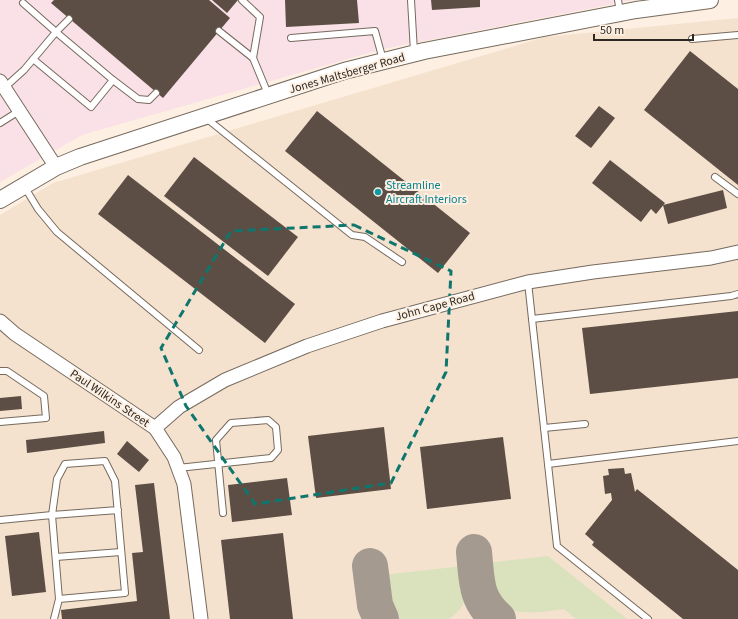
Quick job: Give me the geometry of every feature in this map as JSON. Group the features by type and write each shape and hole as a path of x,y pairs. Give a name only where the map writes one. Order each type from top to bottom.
{"street":[{"name":"Jones Maltsberger Road","path":"0,200 56,167 87,154 344,71 619,6 710,0"},
{"path":"2,85 56,167"},
{"name":"John Cape Road","path":"154,428 179,407 225,380 307,346 382,321 528,282 593,272 711,258 738,252"},
{"name":"Paul Wilkins Street","path":"0,321 15,334 154,428 174,457 184,484 201,619"},
{"path":"0,333 15,334"}],"lane":[{"path":"242,0 260,17 253,58"},
{"path":"411,0 414,54"},
{"path":"23,3 113,80 138,99 149,100 156,93"},
{"path":"2,85 24,70 69,19"},
{"path":"219,31 253,58 269,95"},
{"path":"291,38 375,31 383,62"},
{"path":"692,39 738,35"},
{"path":"33,59 91,107 113,80"},
{"path":"0,123 19,111"},
{"path":"203,116 352,235 365,237 402,262"},
{"path":"715,177 738,194"},
{"path":"24,186 38,209 57,232 199,350"},
{"path":"528,282 557,546 648,619"},
{"path":"532,319 738,294"},
{"path":"0,371 7,371 44,396 46,418 0,422"},
{"path":"178,468 218,464 271,458 278,450 276,427 268,420 232,423 216,440 218,464 224,512"},
{"path":"544,428 586,424"},
{"path":"548,464 738,441"},
{"path":"54,619 59,599 52,515 57,478 65,464 105,461 115,481 125,592 59,599"},
{"path":"0,520 118,510"},
{"path":"56,557 121,552"}],"highlighted area":[{"path":"354,225 451,271 446,372 391,483 255,504 186,406 161,348 231,231"}],"shaded area":[{"path":"0,0 634,0 383,49 82,135 0,182"},
{"path":"738,18 738,619 0,619 0,215 53,183 545,37"}],"green space":[{"path":"548,556 627,619 576,619 564,609 535,612 516,611 499,603 493,596 489,584 487,563"},
{"path":"463,566 466,588 464,602 456,614 449,619 397,619 389,609 384,593 383,575"}],"building":[{"path":"54,0 209,0 230,18 163,98 51,3"},
{"path":"212,0 238,0 227,13"},
{"path":"285,0 357,0 359,23 286,27"},
{"path":"431,0 480,0 480,7 432,10"},
{"path":"690,51 738,89 738,185 644,110"},
{"path":"599,106 615,118 591,148 575,136"},
{"name":"Streamline Aircraft Interiors","path":"317,111 470,233 438,273 285,151"},
{"path":"194,157 298,237 268,276 164,196"},
{"path":"610,160 665,203 656,214 651,209 641,222 592,183"},
{"path":"128,175 295,304 265,343 98,214"},
{"path":"723,190 727,208 668,224 663,205"},
{"path":"738,311 738,378 590,394 582,328"},
{"path":"21,396 22,409 0,411 0,398"},
{"path":"384,427 391,489 316,498 308,436"},
{"path":"104,431 105,443 27,453 26,440"},
{"path":"503,437 511,499 427,509 420,447"},
{"path":"127,441 149,460 139,472 117,454"},
{"path":"624,468 625,474 631,473 635,492 637,489 738,570 738,619 683,619 592,545 594,542 585,534 612,500 611,493 605,494 603,476 609,475 608,469"},
{"path":"287,478 292,515 232,522 228,485"},
{"path":"154,483 170,619 62,619 61,610 137,601 132,553 143,552 135,485"},
{"path":"39,532 46,592 12,596 5,536"},
{"path":"283,533 293,619 230,619 221,540"}],"taxiway":[{"path":"474,552 478,589 490,612 498,619"},
{"path":"370,566 375,605 381,619"}],"place":[{"name":"Streamline Aircraft Interiors","path":"378,192"}]}
